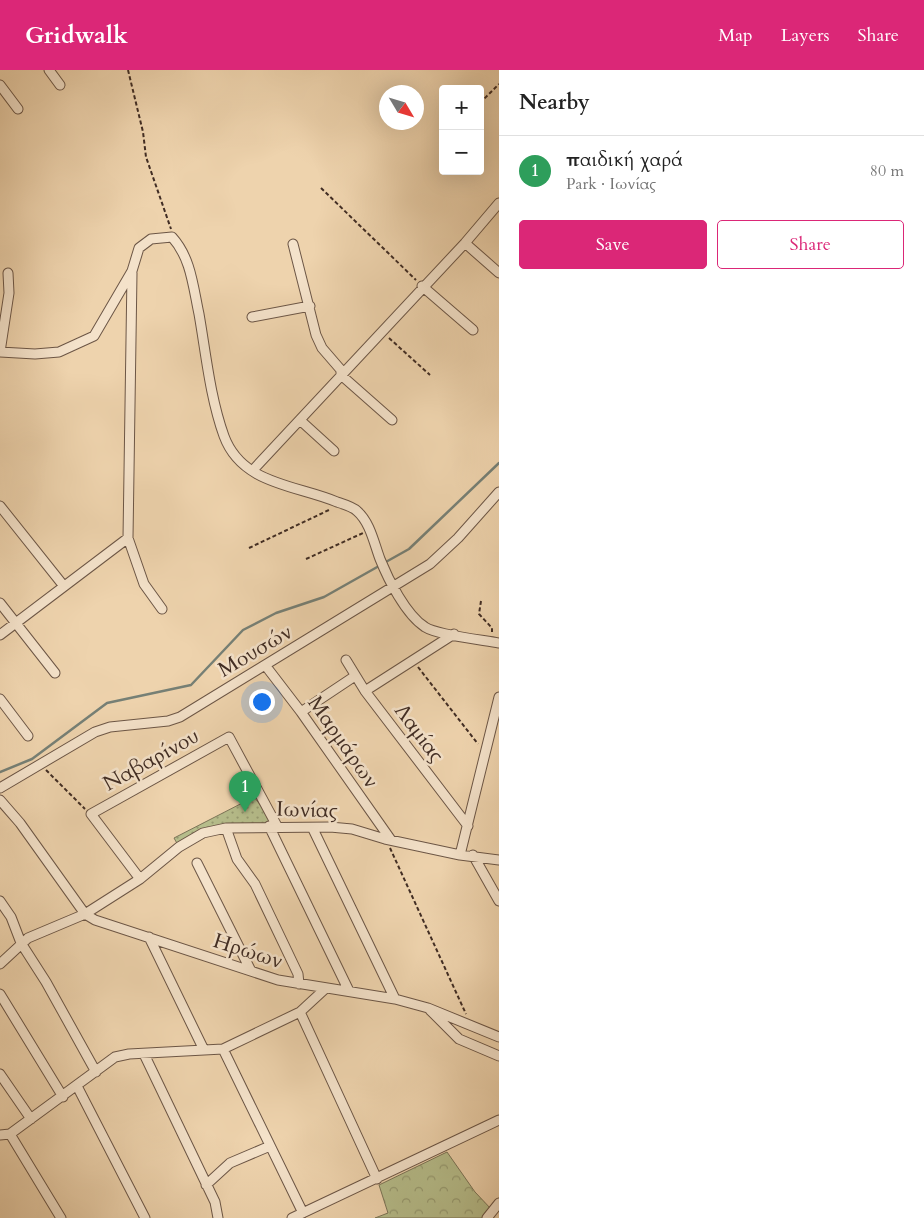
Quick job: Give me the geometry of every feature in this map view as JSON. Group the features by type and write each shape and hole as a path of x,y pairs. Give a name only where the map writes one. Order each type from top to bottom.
{"street":[{"path":"49,70 60,85"},
{"path":"0,85 18,110"},
{"path":"253,470 422,286 465,243 499,203"},
{"path":"162,609 144,584 128,538 132,271 134,258 144,243 151,239 172,236 179,244 191,271 214,396 224,436 238,460 267,479 285,487 320,495 357,510 370,530 392,588 425,628 496,643"},
{"path":"465,243 499,273"},
{"path":"293,244 316,335 322,348 341,370 341,375 392,420"},
{"path":"8,273 9,294 0,352 34,354 59,352 94,336 132,271"},
{"path":"422,286 473,330"},
{"path":"252,317 310,306"},
{"path":"300,421 334,451"},
{"name":"Μουσών","path":"0,788 95,732 110,727 168,721 180,717 430,564 458,538 499,492"},
{"path":"0,506 63,585"},
{"path":"0,635 63,585 128,538"},
{"path":"0,603 55,673"},
{"path":"365,691 454,634"},
{"name":"Λαμίας","path":"346,660 365,691 468,826"},
{"name":"Μαρμάρων","path":"265,665 301,712 388,840"},
{"path":"301,712 355,676"},
{"path":"460,855 499,697"},
{"path":"0,699 28,736"},
{"name":"Ναβαρίνου","path":"90,814 229,737 273,826"},
{"path":"0,800 20,823 85,914 64,921 21,943 0,964"},
{"path":"90,814 140,879"},
{"path":"273,826 349,992"},
{"name":"Ιωνίας","path":"85,914 140,879 179,847 203,833 226,828 273,826 313,829 330,827 352,830 388,840 460,855 499,860"},
{"path":"226,828 237,859 255,884 298,974 299,984"},
{"path":"313,829 395,999"},
{"path":"464,842 499,901"},
{"path":"197,863 250,971"},
{"path":"0,902 11,917 21,943 46,982 96,1072"},
{"name":"Ηρώων","path":"85,914 95,920 278,980 395,999 428,1008 499,1037"},
{"path":"148,937 204,1050"},
{"path":"0,1135 10,1134 63,1097 115,1057 129,1054 223,1049 300,1012 326,988"},
{"path":"0,994 63,1097"},
{"path":"428,1008 459,1039 499,1056"},
{"path":"300,1012 376,1179"},
{"path":"223,1049 303,1213"},
{"path":"144,1054 215,1202 218,1218"},
{"path":"0,1074 31,1119"},
{"path":"77,1086 145,1218"},
{"path":"292,1218 499,1120"},
{"path":"10,1134 61,1218"},
{"path":"206,1185 230,1163 270,1146"},
{"path":"487,1218 499,1202"}],"path":[{"path":"128,70 143,132 146,157 172,236"},
{"path":"484,100 499,84"},
{"path":"321,188 422,286"},
{"path":"381,331 430,375"},
{"path":"250,548 341,504"},
{"path":"306,559 370,530"},
{"path":"481,601 479,614 492,628 496,643"},
{"path":"413,661 485,753"},
{"path":"40,764 90,814"},
{"path":"388,840 471,1025"}],"green space":[{"path":"254,797 277,826 226,828 179,847 174,838"},
{"path":"447,1152 475,1192 492,1210 488,1218 375,1218 388,1213 379,1185"}],"waterway":[{"path":"384,563 409,549 499,463"},
{"path":"0,772 32,759 107,703 191,685 243,630 276,613 324,597 379,566"}],"place":[{"name":"παιδική χαρά","path":"245,812"}]}
